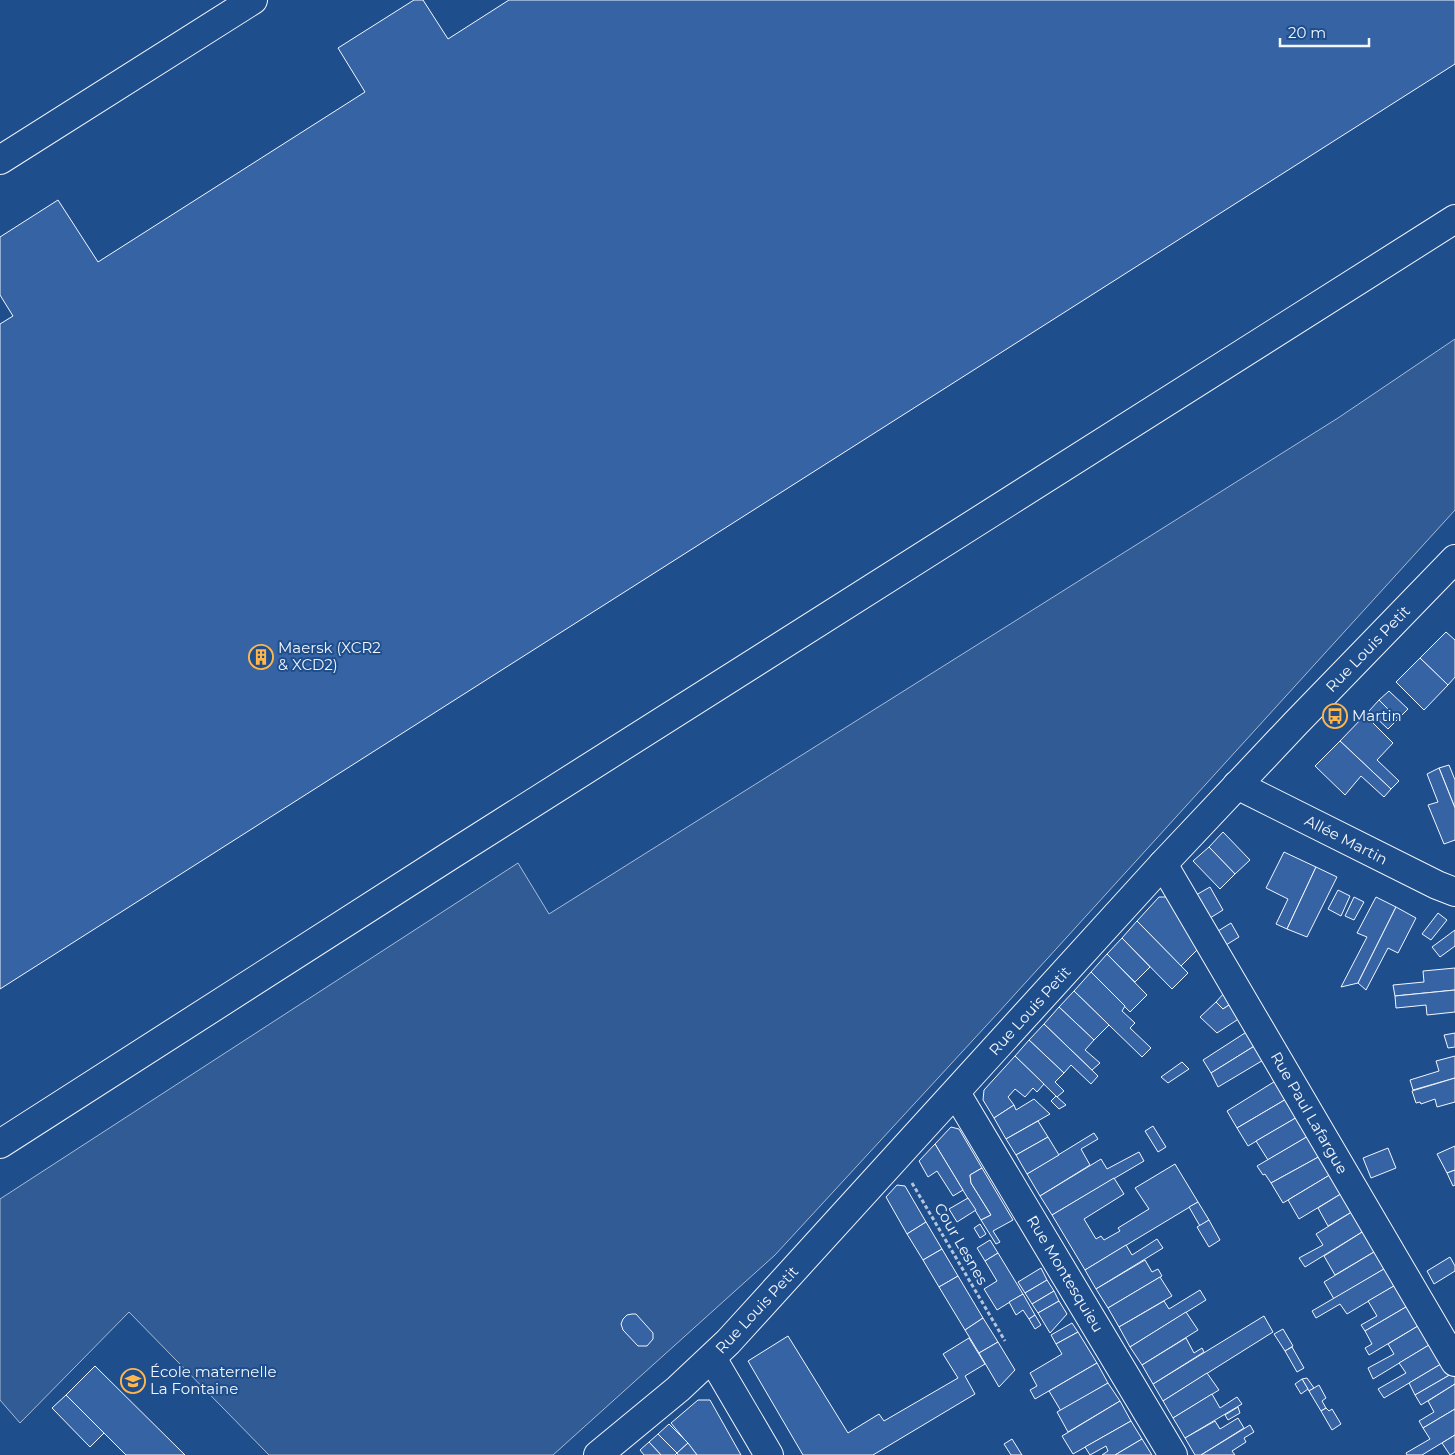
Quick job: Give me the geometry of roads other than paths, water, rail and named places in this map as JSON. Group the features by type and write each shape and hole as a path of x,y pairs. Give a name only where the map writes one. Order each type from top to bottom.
{"street":[{"path":"0,160 253,0"},
{"path":"0,1144 451,855 1455,219"},
{"name":"Rue Louis Petit","path":"598,1455 712,1358 894,1161 1163,864 1455,560"},
{"name":"Allée Martin","path":"1237,785 1436,885 1455,892"},
{"name":"Rue Paul Lafargue","path":"1163,864 1455,1362"},
{"name":"Rue Montesquieu","path":"956,1092 1174,1455"},
{"path":"712,1358 769,1455"}],"place":[{"name":"Maersk (XCR2 & XCD2)","path":"261,657"},
{"name":"Martin","path":"1335,716"},
{"name":"École maternelle La Fontaine","path":"133,1381"}]}
